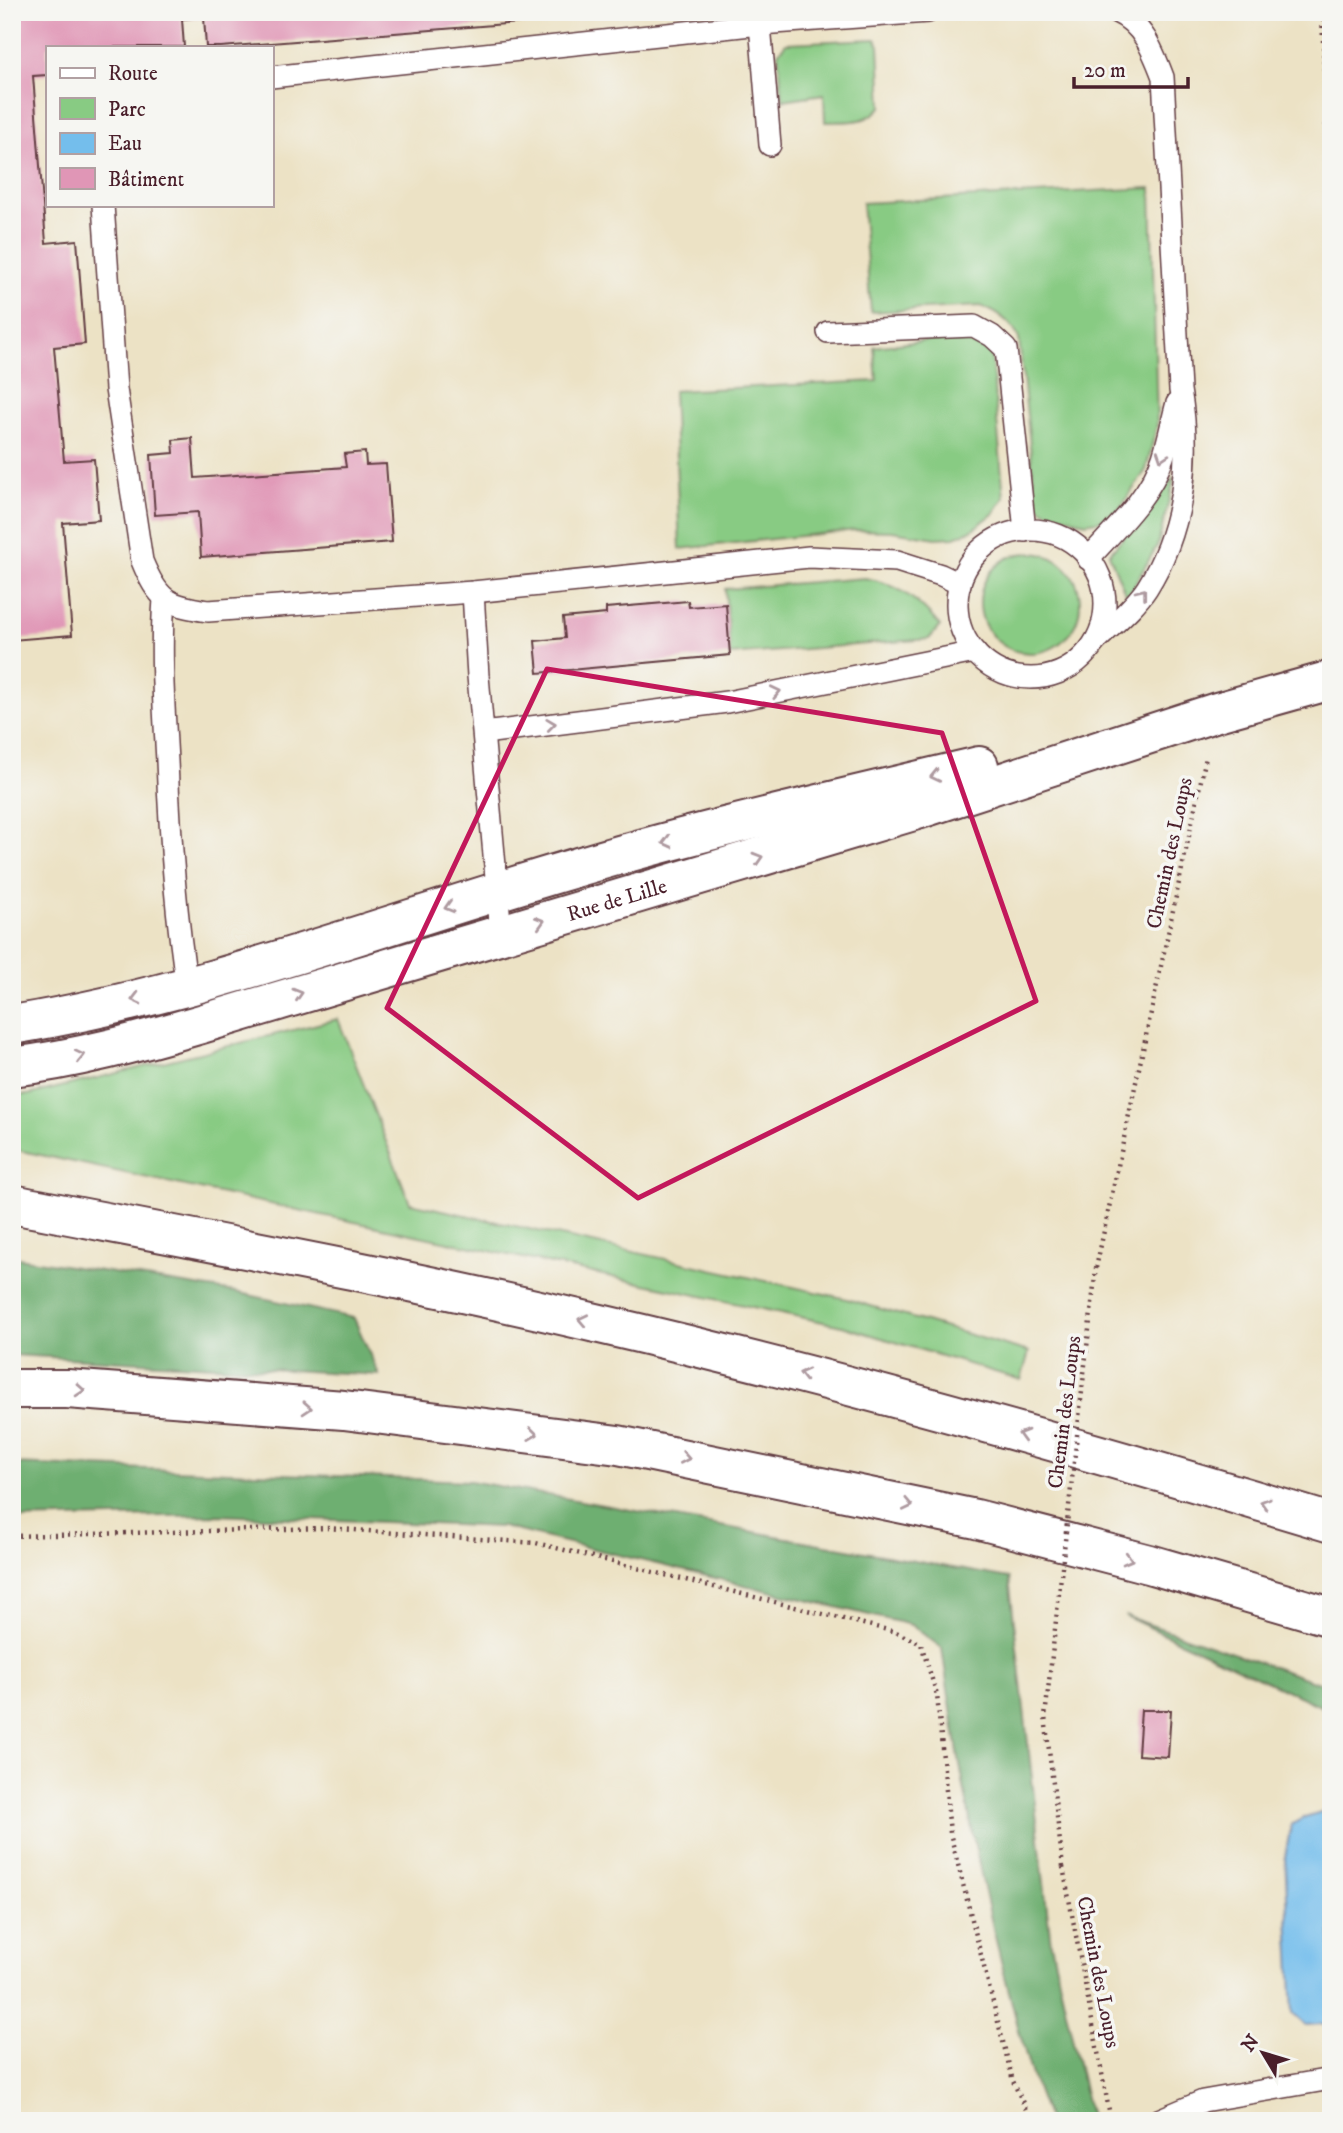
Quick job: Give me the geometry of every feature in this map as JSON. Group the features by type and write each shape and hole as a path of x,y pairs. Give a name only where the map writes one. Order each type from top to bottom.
{"main road":[{"name":"Rue de Lille","path":"12,1068 123,1047 917,810 1217,712 1331,680"},
{"name":"Rue de Lille","path":"12,1025 79,1013 187,986 642,849 771,816 1217,712"},
{"path":"12,1204 284,1256 612,1327 832,1381 1331,1523"},
{"path":"12,1389 67,1389 344,1410 618,1445 976,1519 1149,1564 1331,1617"}],"lane":[{"path":"273,77 760,18 928,12"},
{"path":"1095,642 1104,618 1104,592 1096,568 1080,548 1057,535 1032,530 1007,534 984,547 967,566 958,591 957,617 966,641 982,661 1005,674 1030,679 1055,674 1078,662 1146,590 1172,535 1182,493 1186,451 1180,390 1163,77 1150,42 1128,18 1116,12"},
{"path":"760,18 770,145"},
{"path":"103,206 117,389 142,561 150,581 164,599 183,607 208,611 473,592 809,557 897,561 960,584"},
{"path":"828,332 974,326 992,336 1006,349 1025,531"},
{"path":"1088,559 1136,505 1154,478 1163,458 1180,390"},
{"path":"473,592 501,933"},
{"path":"164,599 161,641 170,839 176,913 187,986"},
{"path":"484,733 727,702 975,652"},
{"path":"1156,2121 1203,2101 1331,2079"}],"path":[{"path":"1322,12 1331,265"},
{"name":"Chemin des Loups","path":"1111,2121 1063,1867 1045,1717 1096,1268 1217,712"},
{"path":"12,1536 327,1528 536,1543 896,1632 921,1644 937,1695 950,1833 1013,2081 1031,2121"}],"highlighted area":[{"path":"547,669 942,733 1036,1001 638,1198 387,1008"}],"green space":[{"path":"876,39 879,46 882,106 870,116 856,121 825,122 824,94 783,100 778,53 786,43"},
{"path":"1151,188 1157,425 1146,470 1120,508 1102,520 1086,523 1043,510 1036,502 1019,339 1008,322 980,306 871,312 862,203"},
{"path":"972,335 986,345 991,353 1004,498 993,514 972,530 955,537 936,538 892,531 856,530 680,549 673,391 877,381 874,347"},
{"path":"1175,476 1158,544 1130,593 1125,593 1109,554"},
{"path":"1030,553 1058,561 1072,575 1080,603 1072,631 1058,645 1030,653 1002,645 988,631 980,603 988,575 1002,561"},
{"path":"865,578 888,584 907,594 940,626 929,639 730,655 725,589"},
{"path":"338,1019 410,1203 843,1298 1029,1352 1021,1380 842,1326 12,1149 12,1095 28,1095"},
{"path":"12,1257 235,1292 354,1318 379,1375 12,1355"},
{"path":"12,1464 470,1481 1009,1578 1051,1944 1091,2121 1049,2121 1036,2088 997,1946 978,1861 942,1648 911,1625 502,1527 217,1515 12,1519"},
{"path":"1125,1616 1331,1687 1331,1711"}],"water":[{"path":"1324,1811 1331,1814 1331,2028 1321,2024 1306,2025 1293,2013 1285,1857 1291,1825"}],"building":[{"path":"12,12 586,14 519,23 233,46 206,46 204,17 182,19 184,46 46,46 46,75 33,76 46,243 77,240 85,344 54,347 64,461 94,459 99,520 63,523 72,635 12,640"},
{"path":"192,438 195,478 346,467 344,454 365,452 366,465 386,464 392,542 201,557 198,512 155,515 151,455 174,453 173,440"},
{"path":"688,601 689,607 726,604 730,655 538,673 535,641 565,638 563,618 606,614 606,608"},
{"path":"1141,1710 1171,1710 1168,1757 1138,1755"}]}
